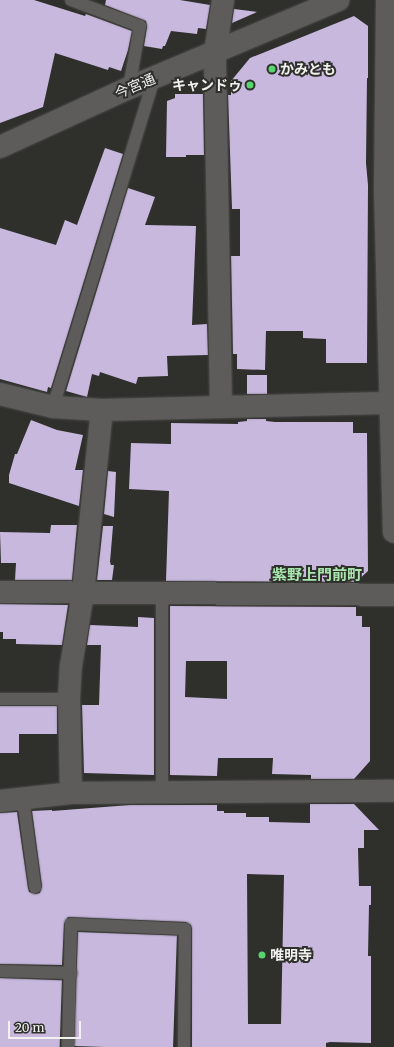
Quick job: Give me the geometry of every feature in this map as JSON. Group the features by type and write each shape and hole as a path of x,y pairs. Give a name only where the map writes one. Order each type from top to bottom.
{"street":[{"path":"221,406 215,53 223,0"},
{"name":"今宮通","path":"0,147 129,88 338,0"},
{"path":"387,0 394,532"},
{"path":"0,394 53,407 102,410 392,403"},
{"path":"71,793 71,666 83,593 102,410"},
{"path":"0,592 394,595"},
{"path":"0,802 71,793 162,791 394,791"}],"lane":[{"path":"71,0 140,26 129,88"},
{"path":"53,407 154,78"},
{"path":"162,593 162,791"},
{"path":"0,699 70,699"},
{"path":"23,799 35,887"},
{"path":"68,1047 71,924 184,929 184,1047"},
{"path":"0,971 71,973"}],"building":[{"path":"0,0 34,0 85,16 86,14 132,31 121,71 109,67 108,70 55,53 43,107 0,123"},
{"path":"106,0 180,0 210,5 206,29 198,28 197,34 171,31 165,46 163,46 162,49 144,46 147,27 146,21 105,5"},
{"path":"234,9 257,12 232,23"},
{"path":"354,16 368,26 366,163 368,185 367,363 326,363 326,339 303,338 303,331 266,331 265,370 237,369 237,354 233,354 231,256 240,256 240,209 232,209 228,95 231,95 231,81 250,58"},
{"path":"175,94 203,94 204,155 166,157 167,101 175,98"},
{"path":"105,148 123,154 51,388 48,387 47,392 0,379 0,228 56,245 65,220 77,225"},
{"path":"128,188 155,197 145,225 196,226 192,325 207,324 208,355 167,356 168,376 138,377 136,384 100,372 99,376 92,374 87,397 66,391"},
{"path":"247,375 267,375 267,394 247,394"},
{"path":"247,419 266,419 266,421 275,422 353,422 353,433 367,433 368,571 356,582 166,581 169,491 129,489 131,443 171,444 171,423 238,424 238,422 247,421"},
{"path":"31,420 57,430 83,435 75,470 83,470 79,506 9,483 9,475 15,454 17,454"},
{"path":"108,471 116,472 114,517 104,514"},
{"path":"51,525 77,525 72,580 15,580 16,563 1,563 0,532 50,533"},
{"path":"103,526 113,526 110,562 111,565 114,565 112,580 97,580"},
{"path":"0,604 68,605 62,645 16,644 16,639 3,639 3,632 0,632"},
{"path":"170,606 356,607 356,616 362,616 362,627 370,627 370,761 354,779 311,779 311,775 272,774 273,758 218,758 217,776 170,775","holes":["186,661 227,661 227,699 185,697"]},
{"path":"138,617 154,618 154,775 84,773 82,705 99,705 101,645 87,645 90,625 138,627"},
{"path":"0,706 57,706 57,734 19,734 19,753 0,753"},
{"path":"310,804 354,804 379,830 364,830 364,848 358,848 359,886 371,886 368,956 371,956 371,1043 330,1042 326,1043 326,1047 192,1047 192,929 191,925 186,922 68,917 64,924 62,965 0,964 0,813 17,812 28,888 29,892 36,894 40,893 42,886 32,811 52,811 130,805 217,805 217,811 224,811 224,813 246,813 246,817 269,817 269,822 310,823","holes":["247,874 284,875 281,1024 248,1024"]},
{"path":"78,932 177,935 173,1047 74,1046"},
{"path":"0,978 62,980 60,1047 0,1047"}],"place":[{"name":"かみとも","path":"272,69"},
{"name":"キャンドゥ","path":"250,85"},
{"name":"唯明寺","path":"262,955"}],"district":[{"name":"紫野上門前町","path":"317,575"}]}
